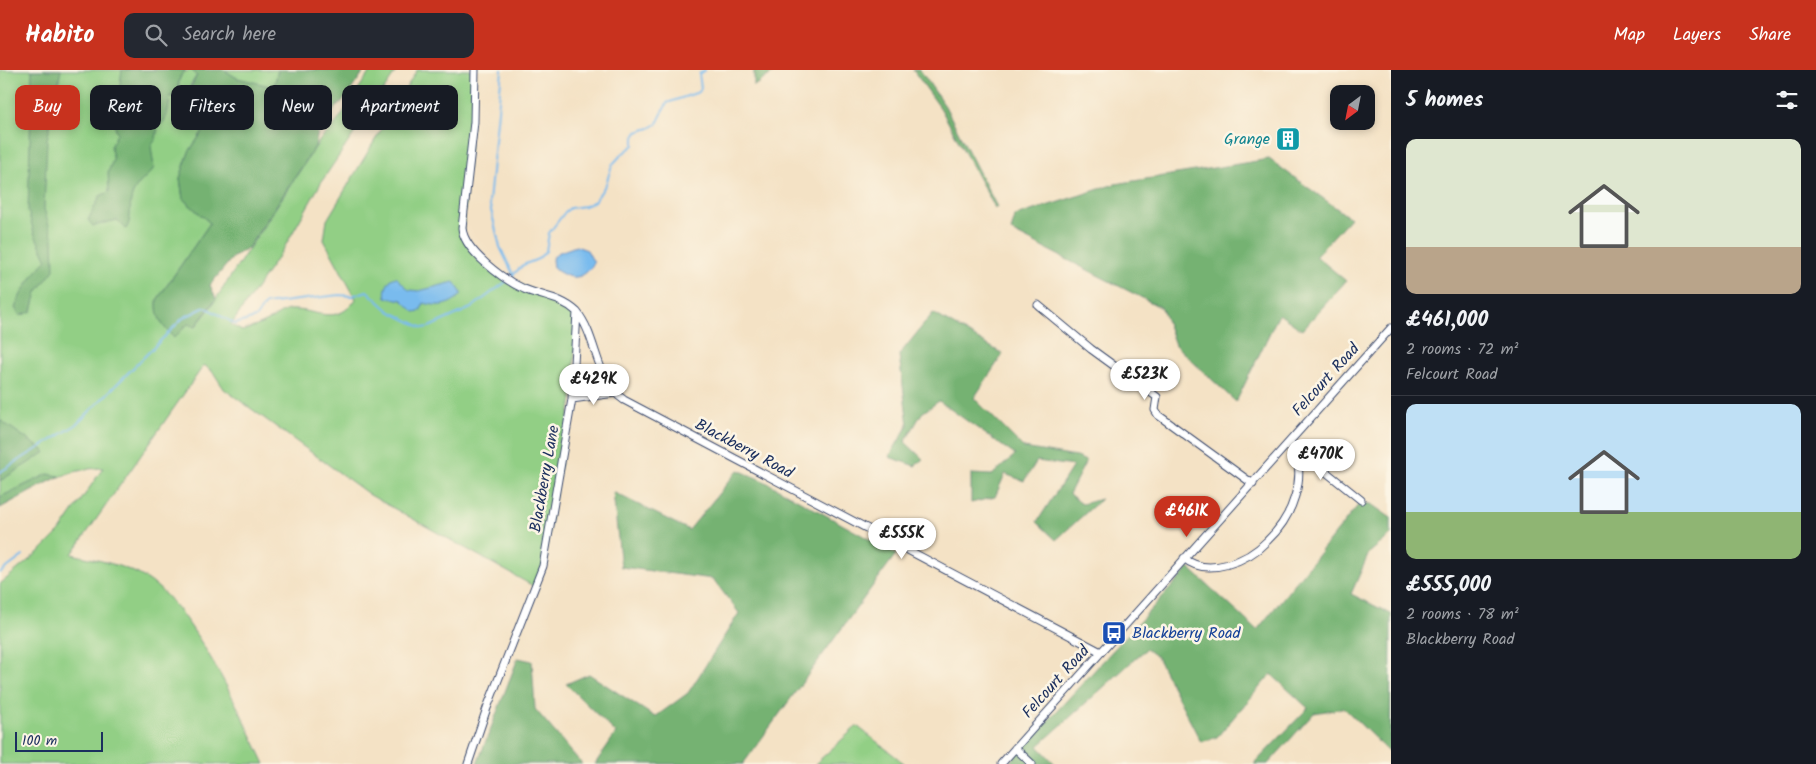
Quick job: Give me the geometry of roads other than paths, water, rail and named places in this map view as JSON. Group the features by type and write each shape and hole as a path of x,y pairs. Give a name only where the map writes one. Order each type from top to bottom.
{"street":[{"path":"475,70 474,122 462,228 464,240 496,272 511,282 527,290 559,299 577,312"},
{"path":"1038,305 1093,351 1157,397 1155,410 1158,415 1253,484"},
{"name":"Blackberry Road","path":"577,312 587,327 604,373 615,393 645,412 1101,652"},
{"name":"Blackberry Lane","path":"468,764 487,708 543,566 572,399 577,312"},
{"name":"Felcourt Road","path":"1001,764 1184,558 1292,445 1391,328"},
{"path":"572,399 615,393"},
{"path":"1292,445 1361,500"},
{"path":"1184,558 1189,562 1202,566 1224,565 1235,562 1266,543 1286,518 1295,497 1300,468 1292,445"},
{"path":"1015,748 1032,764"}],"water":[{"path":"576,246 587,250 594,263 585,273 580,276 570,277 553,268 552,259 557,253"},
{"path":"396,277 409,290 419,291 454,282 461,295 444,305 424,303 420,311 414,312 402,300 386,297 387,285 391,279"}],"waterway":[{"path":"502,70 489,202 500,247 513,274"},
{"path":"510,278 523,265 538,259 546,251 549,233 565,212 570,208 585,206 595,201 606,184 612,165 634,145 634,137 637,132 657,124 667,103 699,92 701,88 699,74 705,70"},
{"path":"0,472 76,425 183,318 205,307 235,324 255,318 265,304 339,295 352,296 367,291 389,311 423,328 471,308 507,281"},
{"path":"0,573 23,556"}],"place":[{"name":"Grange","path":"1288,139"},
{"name":"Blackberry Road","path":"1114,633"}]}
